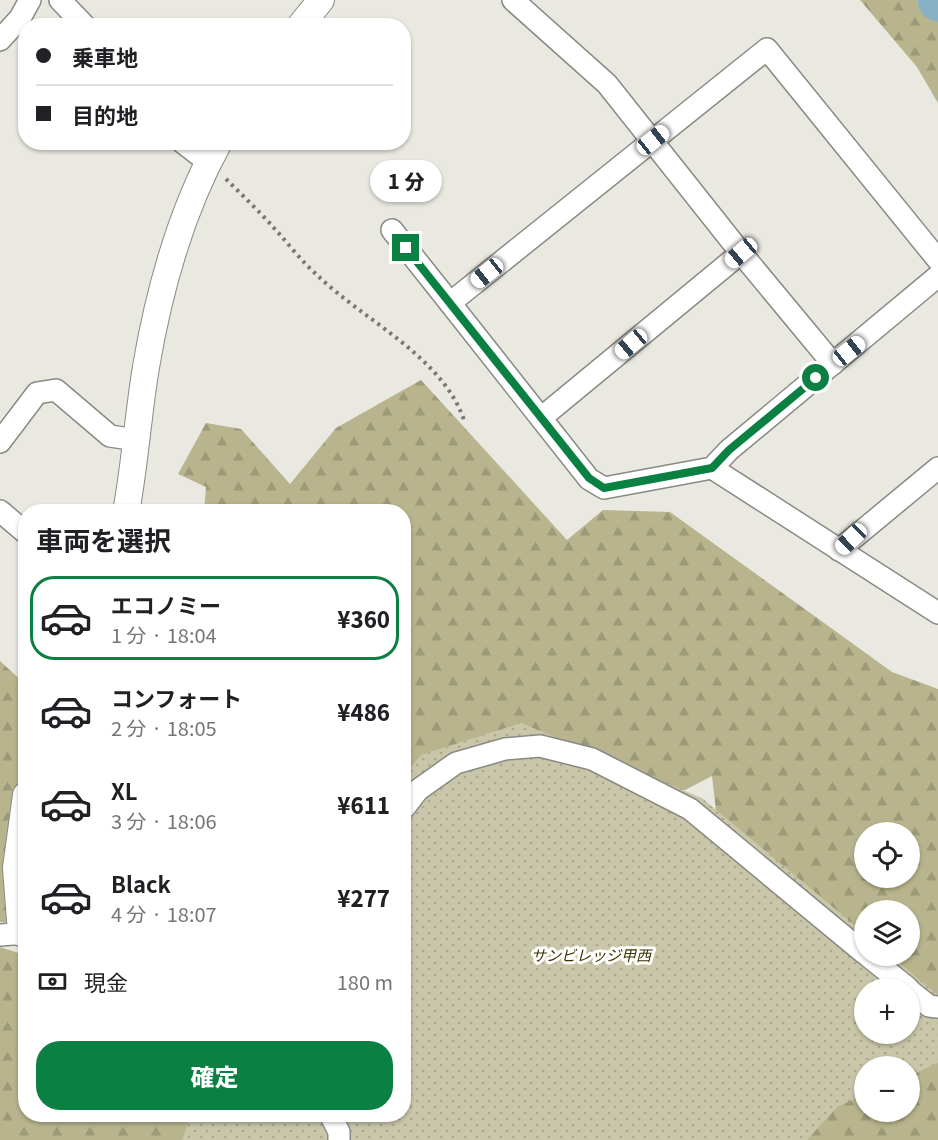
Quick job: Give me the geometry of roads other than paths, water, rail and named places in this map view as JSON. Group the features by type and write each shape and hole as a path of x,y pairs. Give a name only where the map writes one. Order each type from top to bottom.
{"street":[{"path":"20,18 30,0"},
{"path":"60,0 77,18"},
{"path":"306,18 321,0"},
{"path":"513,0 607,84 741,253 833,364"},
{"path":"0,40 18,20"},
{"path":"450,303 767,49 938,260"},
{"path":"127,504 146,366 162,293 182,221 213,152"},
{"path":"392,230 589,478 604,488 712,468 729,450 938,276"},
{"path":"541,418 741,253"},
{"path":"0,442 37,393 56,390 110,436 137,440"},
{"path":"712,468 938,613"},
{"path":"839,550 938,468"},
{"path":"0,511 18,526"},
{"path":"411,799 418,790 456,763 505,749 540,746 592,759 690,809 854,945"},
{"path":"16,934 18,853"},
{"path":"880,966 895,978"},
{"path":"920,999 929,1006 938,1007"},
{"path":"334,1122 339,1132 339,1140"}],"park label":[{"name":"サンビレッジ甲西","path":"591,954"}]}
